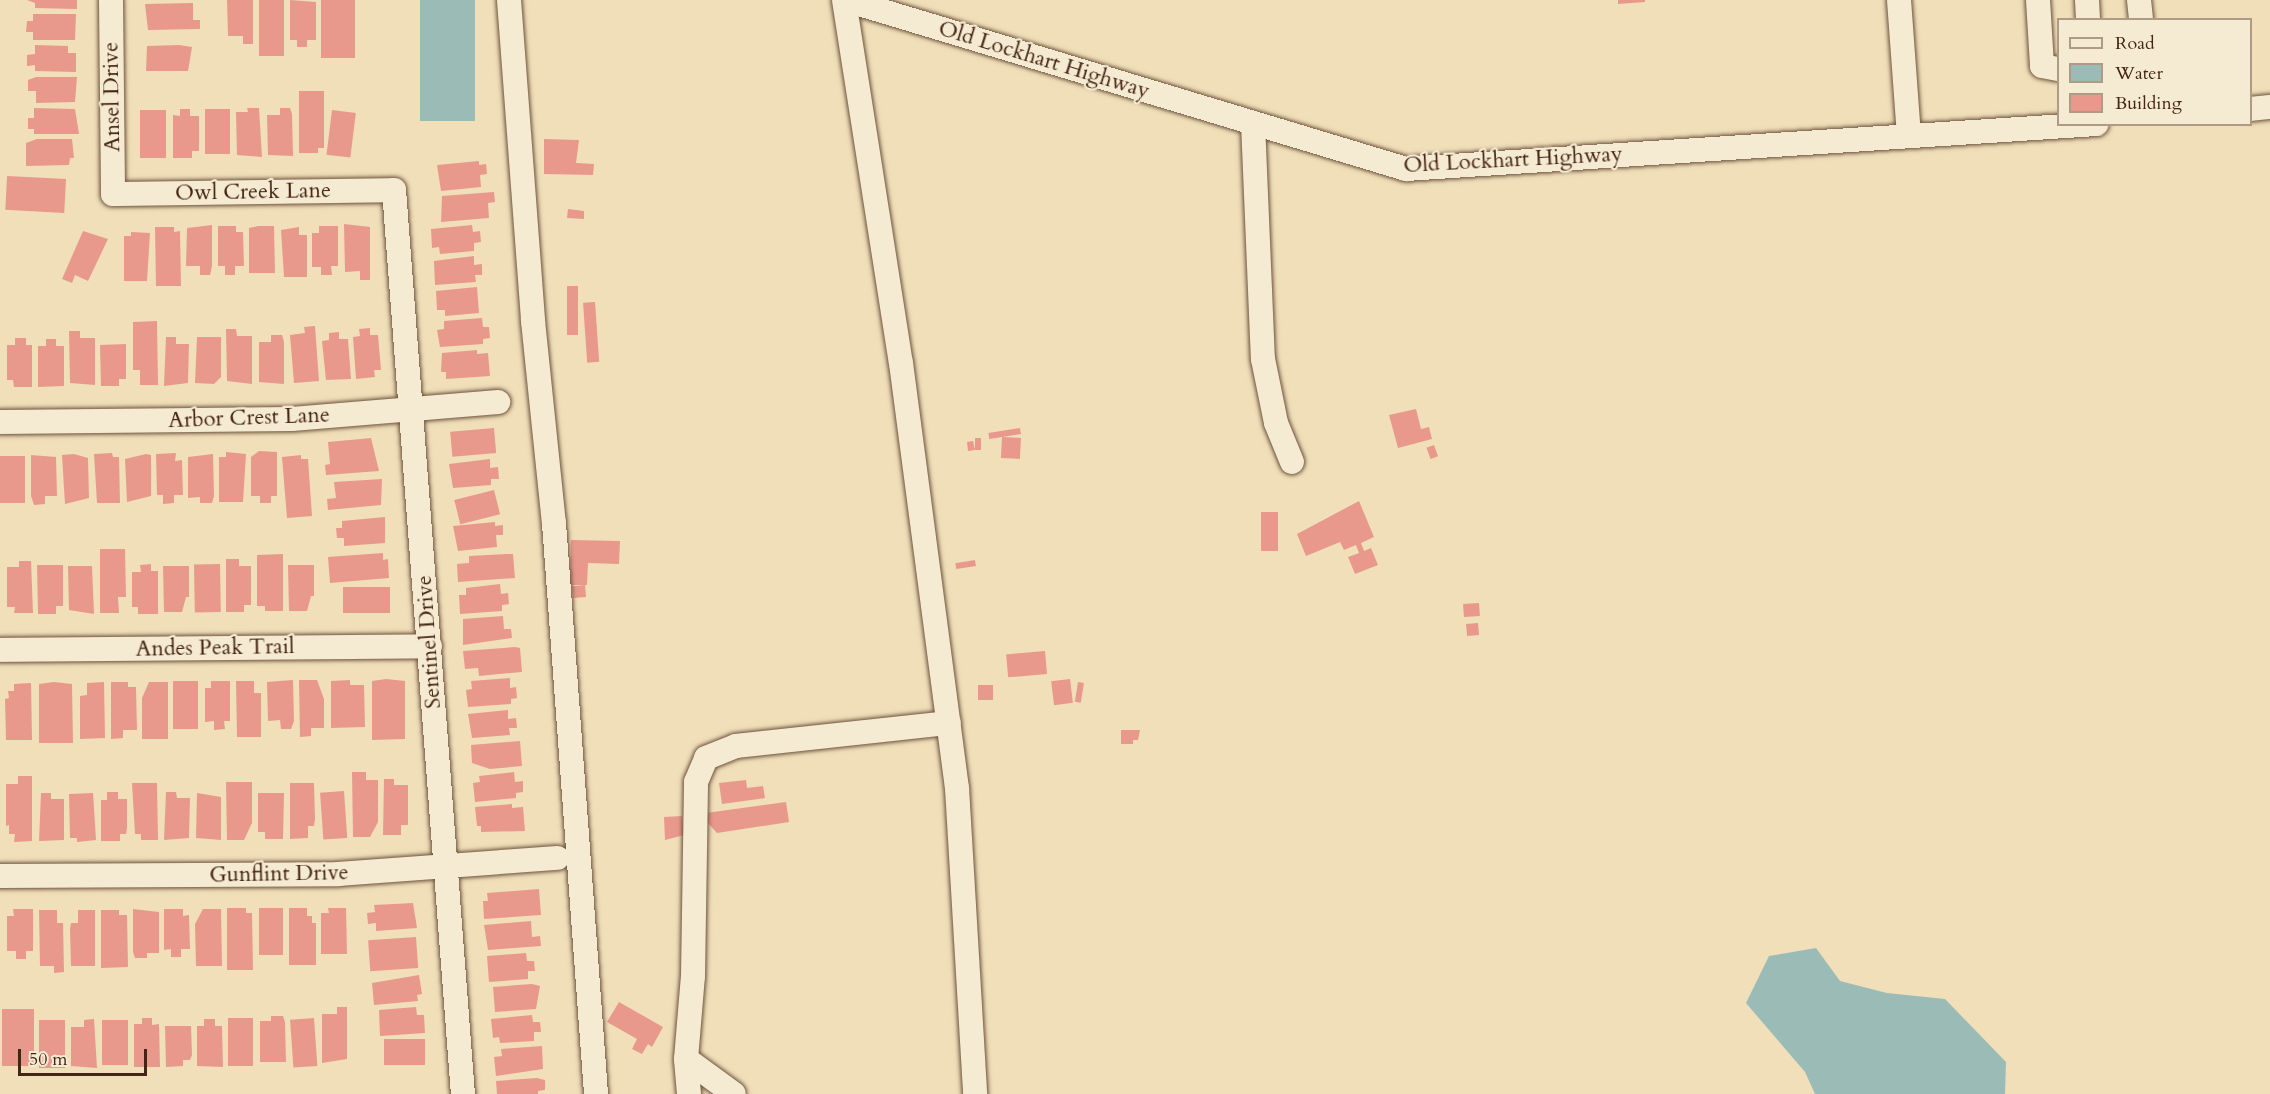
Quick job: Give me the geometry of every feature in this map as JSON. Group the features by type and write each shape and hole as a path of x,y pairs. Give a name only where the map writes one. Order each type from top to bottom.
{"street":[{"name":"Ansel Drive","path":"111,0 113,194"},
{"path":"509,0 533,321 554,523 596,1094"},
{"path":"845,0 901,363 957,788 975,1094"},
{"name":"Old Lockhart Highway","path":"845,0 1406,169 2066,126"},
{"path":"1899,0 1909,136"},
{"path":"2038,0 2042,66 2057,69"},
{"path":"2087,0 2088,18"},
{"path":"2139,0 2140,18"},
{"path":"2252,109 2270,107"},
{"path":"1253,123 1263,359 1276,423 1292,462"},
{"name":"Owl Creek Lane","path":"113,194 394,190"},
{"name":"Sentinel Drive","path":"394,190 463,1094"},
{"name":"Arbor Crest Lane","path":"0,422 261,420 498,402"},
{"name":"Andes Peak Trail","path":"0,650 430,645"},
{"path":"689,1094 686,1059 693,976 696,782 706,758 736,746 949,723"},
{"name":"Gunflint Drive","path":"0,876 338,874 557,858"},
{"path":"686,1059 734,1094"}],"water":[{"path":"420,0 475,0 475,121 420,121"},
{"path":"1816,948 1840,981 1887,993 1945,999 2006,1062 2005,1094 1815,1094 1805,1072 1746,1003 1769,956"}],"building":[{"path":"27,0 77,0 77,9 35,8 35,3"},
{"path":"227,0 253,0 253,44 243,44 243,36 228,36"},
{"path":"259,0 284,0 284,56 259,56"},
{"path":"290,0 316,2 316,40 307,40 307,47 297,47 297,40 290,40"},
{"path":"321,0 355,0 355,58 321,58"},
{"path":"1618,0 1645,0 1645,2 1618,4"},
{"path":"193,3 193,20 200,20 200,29 148,30 145,4"},
{"path":"33,14 76,14 75,40 33,40 33,32 26,32 27,21 33,21"},
{"path":"35,45 68,46 68,53 76,53 76,72 35,71 35,65 27,66 27,55 35,54"},
{"path":"147,46 192,47 188,71 146,71"},
{"path":"36,77 77,77 75,102 36,103 36,91 28,91 28,80"},
{"path":"299,91 324,91 324,148 318,148 318,153 299,153"},
{"path":"34,108 75,109 79,134 34,134 34,129 28,129 28,118 34,118"},
{"path":"247,108 259,108 262,157 237,155 236,112 248,112"},
{"path":"280,108 290,108 292,114 293,156 268,155 267,115 280,115"},
{"path":"180,109 190,109 190,116 199,116 199,151 192,151 192,158 173,158 173,115 180,116"},
{"path":"205,109 230,109 230,154 205,154"},
{"path":"140,110 166,110 166,158 140,158"},
{"path":"332,110 356,113 350,158 327,155"},
{"path":"37,139 72,139 74,158 70,158 69,165 26,166 26,143"},
{"path":"544,139 579,140 576,163 594,164 593,175 544,174"},
{"path":"479,161 479,165 486,164 487,174 480,175 481,187 441,191 437,165"},
{"path":"7,176 66,179 64,213 5,210"},
{"path":"494,192 495,202 488,203 489,218 441,222 442,196"},
{"path":"568,209 584,211 584,219 567,218"},
{"path":"344,224 370,227 370,280 360,280 360,271 345,272"},
{"path":"212,225 210,275 200,275 200,266 186,266 187,228"},
{"path":"472,225 473,232 480,231 481,242 474,243 474,251 440,254 439,247 432,248 431,229"},
{"path":"218,226 236,226 236,232 243,232 244,266 235,266 235,275 225,275 225,266 218,266"},
{"path":"274,226 275,273 249,273 249,228"},
{"path":"319,226 338,226 338,266 331,266 332,275 321,275 321,267 312,267 312,233 319,233"},
{"path":"155,227 174,227 174,232 180,231 181,286 156,286"},
{"path":"299,227 299,235 307,235 307,277 284,277 281,230"},
{"path":"83,231 108,239 88,281 75,275 72,283 62,279"},
{"path":"131,232 150,233 147,281 124,281 124,236 131,236"},
{"path":"474,256 474,265 482,264 482,275 475,275 476,282 435,285 434,261"},
{"path":"567,286 578,286 578,335 567,335"},
{"path":"477,287 479,313 445,316 445,310 437,310 436,291"},
{"path":"595,302 599,362 587,363 583,303"},
{"path":"482,318 483,327 489,327 490,338 483,339 483,344 440,347 437,330 444,329 444,321"},
{"path":"157,321 158,385 140,385 140,370 133,370 133,322"},
{"path":"315,326 319,381 294,383 290,335 305,333 304,327"},
{"path":"370,328 370,335 378,335 381,370 374,370 375,377 356,379 353,337 360,336 359,329"},
{"path":"226,329 236,329 237,336 252,336 252,384 227,381"},
{"path":"69,331 80,331 80,338 95,338 95,385 70,383"},
{"path":"339,332 339,339 348,339 351,379 326,380 322,341 329,340 329,333"},
{"path":"271,335 282,335 284,342 284,384 259,382 259,342 271,342"},
{"path":"166,337 176,337 176,344 189,344 188,383 164,386"},
{"path":"197,337 221,337 221,377 214,384 195,383"},
{"path":"15,338 26,338 26,345 32,345 32,387 14,387 13,380 7,380 7,345 15,345"},
{"path":"46,339 56,339 56,346 64,346 64,386 38,387 38,346 46,346"},
{"path":"126,344 126,379 119,379 119,386 101,386 100,345"},
{"path":"477,350 477,354 488,353 490,376 446,379 446,372 441,372 442,353"},
{"path":"1416,409 1421,429 1429,427 1432,439 1398,448 1389,415"},
{"path":"494,428 496,453 452,457 450,432"},
{"path":"1020,428 1021,434 989,439 988,433"},
{"path":"1002,437 1021,438 1020,459 1001,458"},
{"path":"371,438 379,471 326,475 325,465 330,464 328,442"},
{"path":"975,438 981,438 981,450 975,450"},
{"path":"973,441 975,450 968,451 967,442"},
{"path":"1434,445 1438,456 1431,459 1426,448"},
{"path":"259,451 277,452 277,496 271,496 271,503 260,503 260,496 251,496 251,457"},
{"path":"226,452 246,454 243,502 219,502 219,457 226,457"},
{"path":"112,453 113,457 119,457 120,503 97,503 94,454"},
{"path":"176,453 175,461 182,460 183,495 174,495 174,503 163,504 163,495 157,495 156,454"},
{"path":"74,454 88,458 89,498 65,504 62,455"},
{"path":"213,454 214,496 212,503 200,503 200,497 188,498 188,457"},
{"path":"31,455 56,457 57,496 45,496 45,504 34,505 31,496"},
{"path":"151,455 151,496 127,502 125,459"},
{"path":"301,455 301,459 308,459 312,516 287,518 282,457"},
{"path":"0,456 25,456 25,503 0,503"},
{"path":"490,459 490,468 498,467 499,479 491,479 491,485 453,488 449,464"},
{"path":"382,479 381,505 328,510 327,499 336,498 334,482"},
{"path":"494,490 500,514 460,524 454,500"},
{"path":"1359,501 1374,537 1361,543 1364,551 1371,548 1378,565 1355,574 1348,557 1359,553 1356,545 1344,550 1340,542 1306,556 1297,534"},
{"path":"1261,512 1278,512 1278,551 1261,551"},
{"path":"385,517 385,543 344,546 344,538 337,538 336,528 342,528 342,521"},
{"path":"495,522 495,526 503,525 503,535 496,535 497,547 458,551 453,526"},
{"path":"571,540 620,541 619,564 588,563 587,585 570,585"},
{"path":"100,549 125,549 126,597 118,597 119,613 100,613"},
{"path":"383,553 383,560 388,559 389,578 330,583 328,557"},
{"path":"283,554 283,611 265,611 265,606 257,606 257,555"},
{"path":"513,554 515,578 458,582 457,564 469,563 469,556"},
{"path":"226,559 239,559 239,566 251,566 251,605 244,605 244,612 226,612"},
{"path":"975,560 976,566 956,569 955,563"},
{"path":"19,561 31,561 33,613 14,613 15,607 7,607 7,567 19,567"},
{"path":"151,564 151,571 158,571 158,614 138,614 138,607 132,607 132,572 141,572 140,565"},
{"path":"194,564 220,564 221,612 195,612"},
{"path":"37,565 63,565 63,606 56,606 56,614 38,614"},
{"path":"288,565 314,565 314,596 311,596 307,611 289,611"},
{"path":"68,566 92,566 94,614 69,610"},
{"path":"163,566 189,566 189,597 186,597 182,612 164,612"},
{"path":"500,584 501,594 508,593 509,604 502,605 502,611 460,614 459,595 466,595 466,588"},
{"path":"585,585 586,597 573,598 572,586"},
{"path":"343,587 390,587 390,613 343,613"},
{"path":"1479,603 1480,616 1464,617 1463,604"},
{"path":"503,616 504,629 511,629 512,638 463,645 463,619"},
{"path":"1478,623 1479,635 1467,636 1466,624"},
{"path":"520,648 522,672 479,676 478,668 465,669 463,651"},
{"path":"1045,651 1047,674 1008,677 1006,654"},
{"path":"510,678 510,688 516,687 517,698 511,699 511,704 468,707 466,690 472,689 471,681"},
{"path":"386,679 405,681 405,739 372,740 372,681"},
{"path":"1070,679 1073,703 1054,705 1051,681"},
{"path":"293,680 294,721 291,729 281,729 280,720 268,721 267,682"},
{"path":"299,680 317,680 324,699 324,728 311,728 311,736 300,737"},
{"path":"350,680 350,685 364,685 365,727 331,728 331,681"},
{"path":"173,681 198,681 198,729 173,729"},
{"path":"211,681 230,681 230,721 224,721 225,729 214,730 214,721 205,722 205,688 211,688"},
{"path":"236,681 254,681 254,693 261,693 261,737 237,737"},
{"path":"54,682 72,684 73,743 39,743 39,684"},
{"path":"104,682 105,738 80,739 80,696 87,695 87,683"},
{"path":"111,682 128,682 128,687 136,687 137,730 123,730 123,738 111,739"},
{"path":"149,682 168,682 168,739 142,739 142,698"},
{"path":"1078,682 1084,683 1081,703 1075,702"},
{"path":"31,683 32,740 6,740 5,699 9,698 8,691 14,691 14,684"},
{"path":"978,685 993,685 993,700 978,700"},
{"path":"508,710 508,719 516,718 517,728 509,728 510,735 472,738 468,714"},
{"path":"1121,730 1140,730 1138,740 1133,740 1133,744 1121,744"},
{"path":"520,741 522,766 490,769 472,763 471,745"},
{"path":"352,772 366,772 366,780 378,780 378,822 370,837 353,837"},
{"path":"514,772 515,782 523,781 523,792 516,793 516,798 475,802 473,783 480,782 479,776"},
{"path":"18,776 32,776 32,841 14,842 15,834 9,834 9,825 6,826 6,784 18,784"},
{"path":"384,779 394,779 394,785 408,785 408,825 401,825 401,835 383,835"},
{"path":"746,780 747,788 763,786 765,798 722,804 719,783"},
{"path":"226,782 252,782 252,823 244,840 227,840"},
{"path":"132,783 157,783 158,840 141,840 141,834 135,834"},
{"path":"290,783 314,783 315,819 314,826 308,826 308,838 290,839"},
{"path":"344,791 347,838 323,840 320,793"},
{"path":"107,792 118,792 118,799 127,799 126,834 120,834 120,841 101,841 101,800 107,800"},
{"path":"166,792 176,792 177,798 190,798 189,838 164,840"},
{"path":"41,793 51,793 51,799 64,799 64,840 39,841"},
{"path":"93,793 96,840 77,842 77,838 70,838 69,794"},
{"path":"197,793 221,797 221,840 196,838"},
{"path":"258,793 284,793 283,839 265,839 265,832 258,832"},
{"path":"786,802 789,822 717,833 707,822 706,813"},
{"path":"512,804 512,808 523,807 525,831 481,832 481,826 477,826 475,807"},
{"path":"682,816 684,835 665,840 664,817"},
{"path":"539,889 541,915 484,919 483,901 488,901 487,893"},
{"path":"413,903 417,928 376,931 376,923 368,924 367,913 375,912 374,905"},
{"path":"227,908 246,908 246,913 252,913 253,970 227,970"},
{"path":"259,908 283,908 283,955 259,955"},
{"path":"289,908 307,908 307,916 312,916 312,923 316,923 316,965 289,965"},
{"path":"328,908 346,908 347,954 321,954 321,913 329,913"},
{"path":"13,909 33,909 33,951 26,951 26,959 16,959 16,951 7,951 7,916 14,916"},
{"path":"133,909 159,912 159,953 147,953 147,958 135,958"},
{"path":"164,909 183,909 183,916 189,915 190,949 181,949 181,957 171,957 171,949 164,950"},
{"path":"203,909 221,909 222,966 196,966 195,924"},
{"path":"39,910 57,910 57,923 63,923 64,972 54,973 54,966 40,966"},
{"path":"78,910 95,910 95,966 71,966 70,929 71,923 78,923"},
{"path":"101,910 119,910 119,915 127,915 128,967 101,968"},
{"path":"531,921 532,937 540,936 541,946 488,950 484,925"},
{"path":"416,937 418,968 370,971 368,940"},
{"path":"526,953 527,961 534,961 535,971 528,971 528,979 489,982 487,956"},
{"path":"419,975 422,994 417,995 418,1001 374,1005 372,983"},
{"path":"532,984 540,986 536,1009 495,1012 493,987"},
{"path":"619,1002 663,1027 652,1047 648,1044 642,1054 632,1049 637,1039 607,1022"},
{"path":"337,1007 347,1007 347,1059 322,1063 322,1014 337,1014"},
{"path":"416,1007 417,1015 424,1015 425,1033 380,1036 379,1010"},
{"path":"2,1009 34,1009 34,1066 2,1066"},
{"path":"532,1015 533,1022 540,1022 541,1032 534,1032 534,1041 500,1043 499,1037 493,1038 491,1019"},
{"path":"271,1016 283,1016 285,1022 286,1062 260,1062 260,1021 271,1021"},
{"path":"142,1018 152,1018 152,1025 159,1024 160,1067 134,1067 134,1024 142,1024"},
{"path":"228,1018 253,1018 253,1066 228,1066"},
{"path":"314,1018 317,1066 293,1068 290,1020"},
{"path":"94,1019 97,1068 71,1066 71,1027 84,1027 84,1020"},
{"path":"204,1019 215,1019 215,1026 222,1026 223,1067 197,1066 197,1026 204,1026"},
{"path":"39,1020 65,1020 65,1068 39,1068"},
{"path":"102,1020 128,1020 128,1065 102,1065"},
{"path":"165,1026 191,1026 192,1055 190,1060 183,1060 183,1066 166,1067"},
{"path":"384,1039 425,1039 425,1065 384,1065"},
{"path":"542,1046 543,1069 496,1076 494,1057 502,1056 501,1049"},
{"path":"537,1078 545,1080 545,1090 538,1091 538,1094 497,1094 496,1081"}]}
